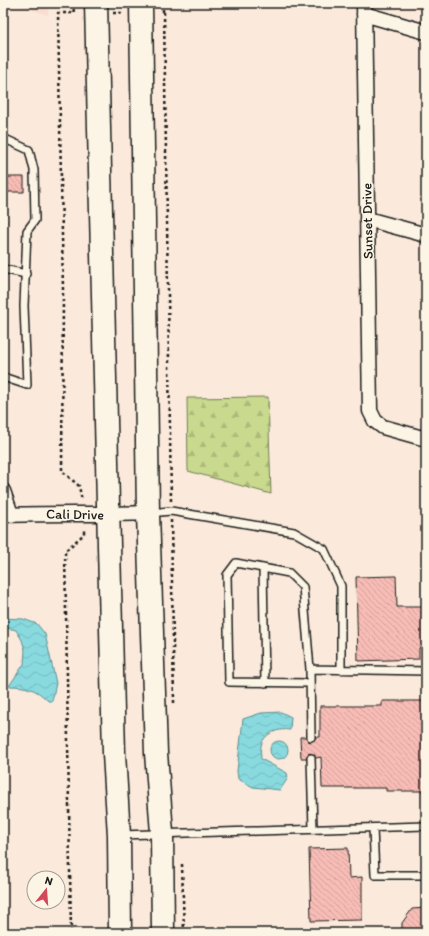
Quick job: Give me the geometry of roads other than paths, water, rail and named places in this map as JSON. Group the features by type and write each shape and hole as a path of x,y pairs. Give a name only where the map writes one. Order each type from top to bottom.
{"main road":[{"path":"96,3 114,754 120,835 120,933"},
{"path":"141,3 148,513 156,753 162,833 163,933"}],"street":[{"path":"364,9 426,32"},
{"name":"Sunset Drive","path":"364,9 370,411 375,421 383,427 426,439"},
{"path":"367,219 426,235"},
{"path":"3,491 7,514"},
{"name":"Cali Drive","path":"7,514 85,513 109,515 148,513"}],"lane":[{"path":"3,138 29,150 34,170 35,220 27,231 24,306 27,386 3,377"},
{"path":"3,269 26,274"},
{"path":"148,513 171,511 294,532 324,550 341,586 341,670"},
{"path":"310,683 229,682 227,575 236,563 289,573 303,588 310,670 311,737"},
{"path":"263,568 265,683"},
{"path":"310,670 426,671"},
{"path":"311,758 313,829"},
{"path":"120,835 426,826"},
{"path":"373,828 375,876 426,875"}],"water":[{"path":"3,618 23,619 37,624 45,634 56,683 52,701 48,701 31,689 9,686 24,664 25,650 22,640 16,630 3,627"},
{"path":"281,712 291,717 290,730 272,732 262,741 261,759 287,773 288,778 280,790 253,787 238,779 237,771 243,719 261,713"},
{"path":"275,741 283,741 288,746 286,757 283,759 275,759 270,754 270,746"}]}
